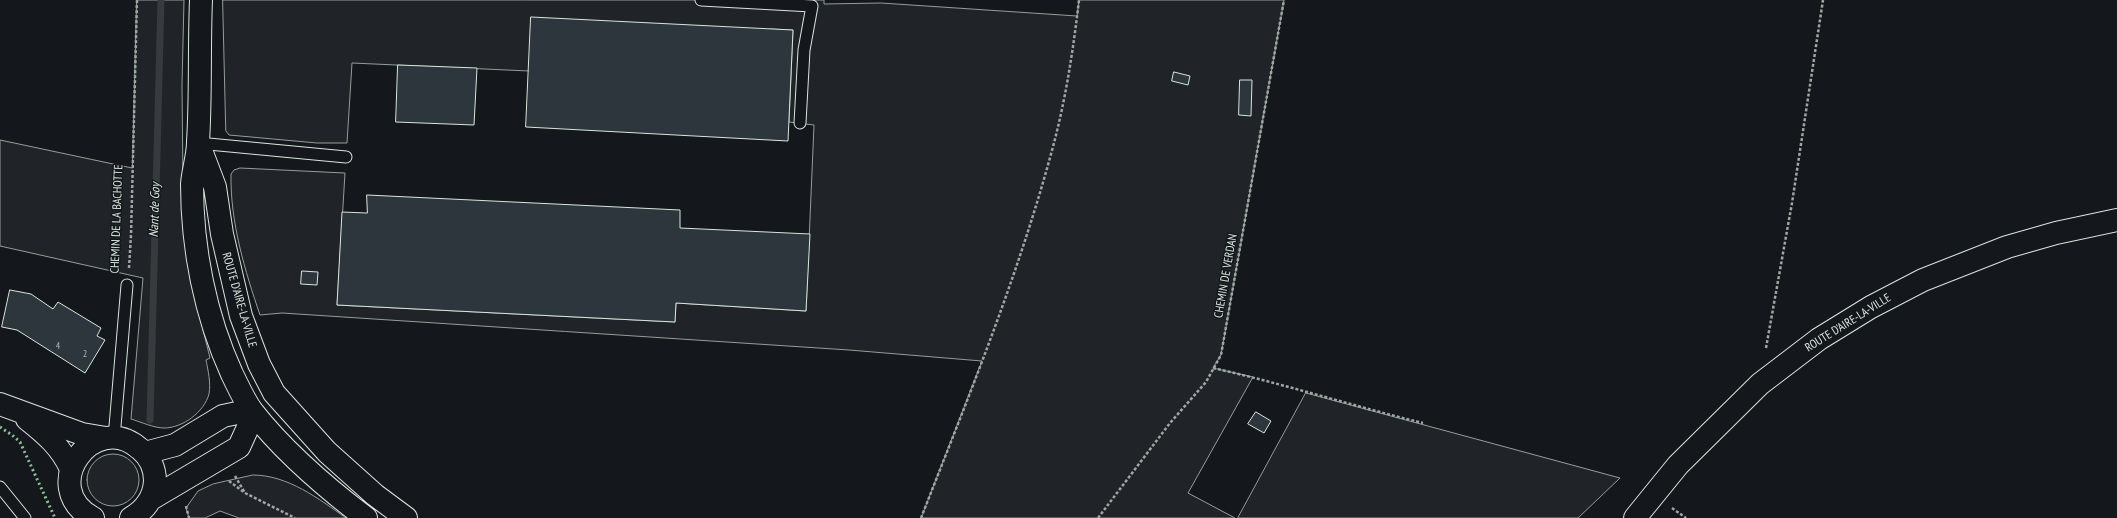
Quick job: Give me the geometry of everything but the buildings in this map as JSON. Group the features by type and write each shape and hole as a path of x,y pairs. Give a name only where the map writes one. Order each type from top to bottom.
{"main road":[{"name":"ROUTE D'AIRE-LA-VILLE","path":"201,0 198,143 192,181 193,216 202,281 211,319 225,358 251,410 283,446 316,478 366,518"},
{"name":"ROUTE D'AIRE-LA-VILLE","path":"198,143 215,187 222,234 241,316 259,364 274,393 327,452 375,495 406,518"},
{"name":"ROUTE D'AIRE-LA-VILLE","path":"1635,518 1678,465 1760,384 1819,339 1871,307 1923,280 2007,247 2056,233 2117,220"},
{"path":"145,453 175,445 223,416 251,410 274,393"},
{"path":"8,407 82,434 131,443 145,453 154,470 154,490 151,499"},
{"path":"8,407 50,437 64,453 71,469"},
{"path":"135,517 151,499 239,446 249,425 251,410"},
{"path":"86,515 72,493 70,481 71,469 76,458 84,448 95,442 110,438"}],"lane":[{"path":"701,0 812,6 804,50 800,123"},
{"path":"198,143 346,158"},
{"name":"CHEMIN DE LA BACHOTTE","path":"110,438 127,285"},
{"path":"0,487 25,518"}],"path":[{"name":"CHEMIN DE LA BACHOTTE","path":"127,285 131,235 137,0"},
{"path":"921,518 983,361 1035,210 1052,153 1065,93 1079,0"},
{"name":"CHEMIN DE VERDAN","path":"1098,518 1170,423 1206,382 1221,355 1284,0"},
{"path":"1760,384 1792,203 1823,0"},
{"path":"1213,368 1424,423"},
{"path":"245,493 295,518"}],"shaded area":[{"path":"137,0 184,0 182,85 183,186 190,277 210,358 206,360 210,390 203,407 192,418 185,422 164,428 152,426 131,419 143,278 0,246 0,140 132,168"},
{"path":"223,0 824,0 824,4 881,3 1077,16 1079,0 1284,0 1221,355 1213,368 1253,377 1188,493 1235,518 921,518 982,361 849,350 282,313 260,315 244,264 233,210 231,174 234,170 240,168 345,173 337,305 675,322 676,303 806,311 814,125 789,122 793,30 771,29 529,71 352,63 347,143 317,143 229,135 226,131"},
{"path":"1306,393 1620,478 1578,518 1238,518"},
{"path":"113,454 123,456 131,462 137,470 139,480 137,490 131,498 123,504 113,506 103,504 95,498 89,490 87,480 89,470 95,462 103,456"},
{"path":"253,475 278,479 302,489 346,518 239,518 220,511 205,518 189,518 186,508 198,491 213,484"}],"waterway":[{"name":"Nant de Goy","path":"150,420 161,0"}],"hedge":[{"path":"0,427 20,442 55,518"}]}
